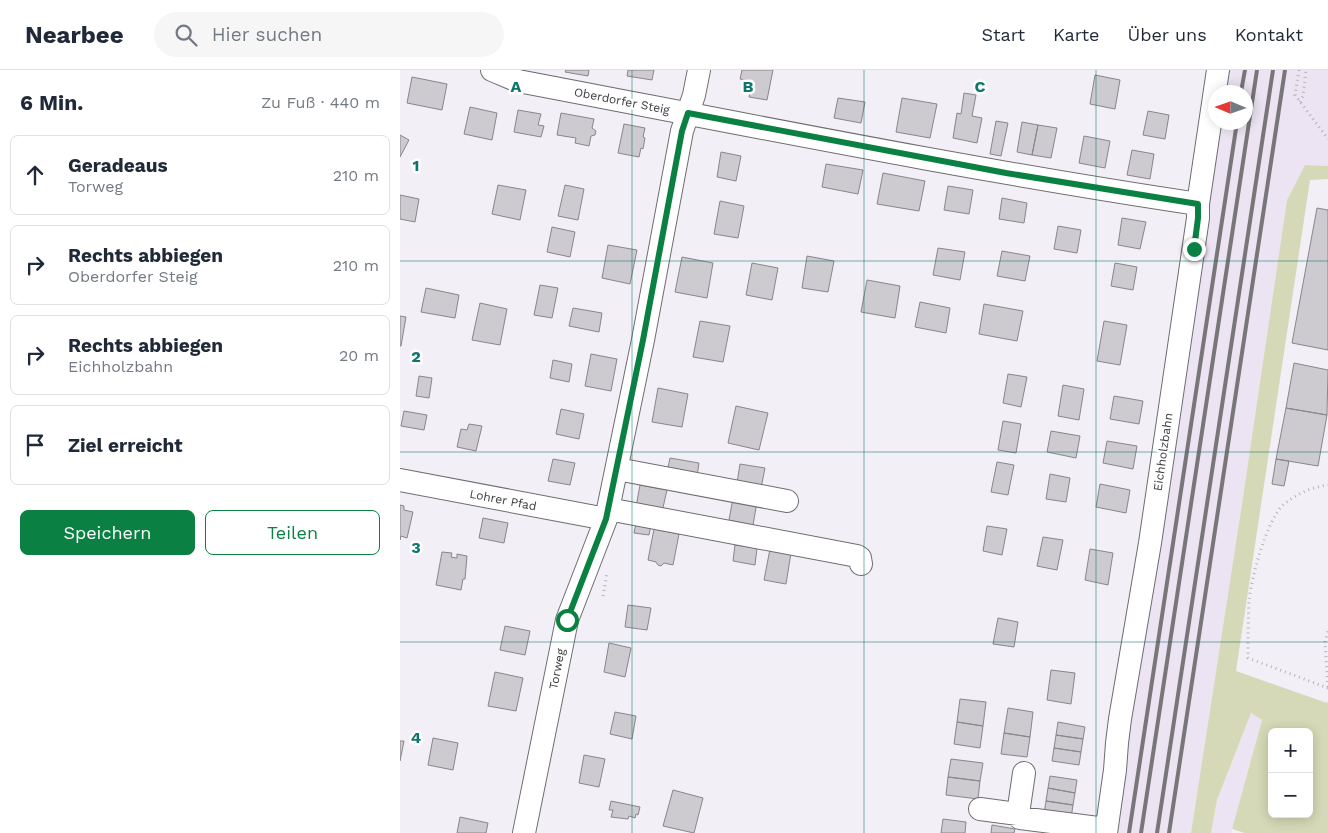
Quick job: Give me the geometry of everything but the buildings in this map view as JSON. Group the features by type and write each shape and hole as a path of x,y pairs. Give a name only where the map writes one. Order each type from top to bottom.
{"street":[{"name":"Oberdorfer Steig","path":"492,70 514,80 1014,175 1198,204"},
{"name":"Torweg","path":"524,833 567,620 607,514 682,131 694,95 699,70"},
{"name":"Eichholzbahn","path":"1106,831 1116,770 1117,743 1123,702 1150,543 1218,70"},
{"path":"616,469 788,501"},
{"name":"Lohrer Pfad","path":"400,480 857,556 860,558 861,564"},
{"path":"1018,814 1024,773"},
{"path":"980,809 1018,814 1020,818 1106,831"}],"path":[{"path":"1299,70 1295,95 1328,139"},
{"path":"1300,103 1303,96 1306,70"},
{"path":"1328,484 1301,493 1282,506 1270,523 1261,549 1250,599 1248,658 1328,688 1325,642 1328,631"}],"shaded area":[{"path":"1227,70 1328,70 1328,166 1305,165 1287,200 1191,833 1112,833 1218,130 1253,130 1253,85 1225,85"},
{"path":"1251,713 1262,720 1231,833 1211,833 1217,800"}],"green space":[{"path":"1305,165 1328,166 1328,179 1310,180 1236,671 1327,703 1328,701 1328,833 1245,833 1232,829 1262,720 1251,713 1217,800 1211,833 1191,833 1287,200"}],"railway":[{"path":"1242,85 1245,70"},
{"path":"1141,833 1257,70"},
{"path":"1157,833 1273,70"},
{"path":"1169,833 1285,70"},
{"path":"1129,833 1236,130"}],"route":[{"path":"567,620 606,519 643,340 682,131 688,113 1006,173 1198,204 1194,249"}]}
